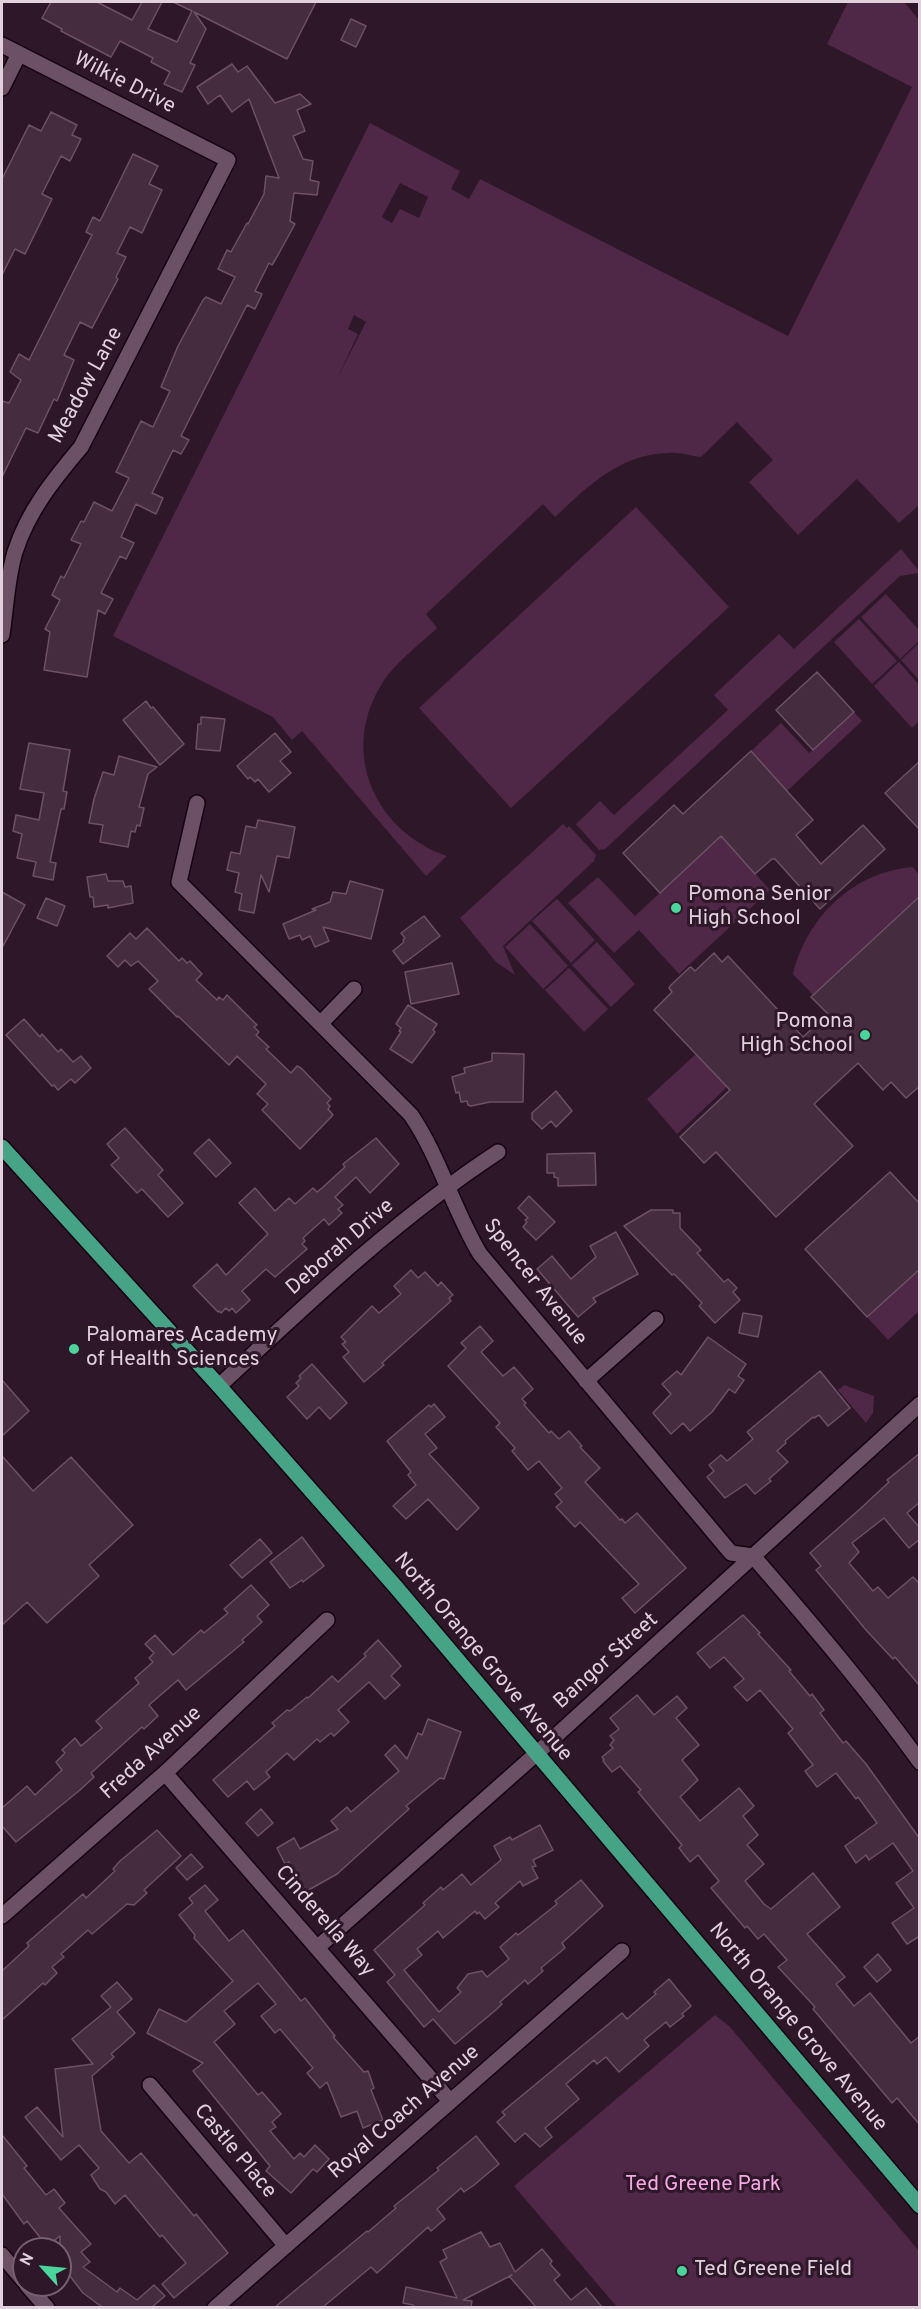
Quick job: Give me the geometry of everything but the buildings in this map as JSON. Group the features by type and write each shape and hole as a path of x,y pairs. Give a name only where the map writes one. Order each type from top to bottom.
{"main road":[{"name":"North Orange Grove Avenue","path":"2,1147 219,1386 395,1586 920,2205"}],"street":[{"name":"Wilkie Drive","path":"2,45 228,160"},
{"path":"2,88 19,54"},
{"name":"Meadow Lane","path":"2,634 14,554 27,522 48,487 81,447 228,160"},
{"name":"Spencer Avenue","path":"197,803 179,882 411,1115 432,1149 464,1227 480,1254 731,1553 753,1556"},
{"path":"321,1023 354,989"},
{"name":"Deborah Drive","path":"219,1386 369,1247 498,1152"},
{"path":"586,1381 656,1318"},
{"name":"Bangor Street","path":"318,1947 536,1754 920,1404"},
{"path":"753,1556 836,1652 920,1762"},
{"name":"Freda Avenue","path":"2,1916 165,1773 327,1620"},
{"name":"Cinderella Way","path":"165,1773 450,2101"},
{"name":"Royal Coach Avenue","path":"215,2307 622,1951"},
{"name":"Castle Place","path":"150,2085 286,2246"},
{"path":"2,2255 12,2267"}],"green space":[{"path":"848,2 904,2 919,20 919,505 899,523 857,479 798,535 749,482 773,460 737,422 701,457 673,453 635,459 593,483 555,517 543,504 426,614 437,628 385,679 368,713 364,738 365,764 372,788 384,810 401,829 422,845 447,856 426,876 302,731 292,740 273,717 113,636 370,123 460,171 451,189 469,199 480,179 788,336 912,87 827,44","holes":["400,183 428,197 419,218 400,209 392,223 382,217","354,315 366,322 337,379 358,334 348,329"]},
{"path":"636,507 729,607 511,808 419,708"},
{"path":"901,549 919,573 900,576 605,849 599,850 576,824 600,801 614,815 728,710 714,695 779,634 794,649"},
{"path":"886,594 919,630 919,641 900,659 861,617"},
{"path":"859,619 897,661 872,684 834,642"},
{"path":"919,643 919,680 901,660"},
{"path":"899,662 919,685 919,721 912,728 874,686"},
{"path":"854,712 862,721 787,791 751,751 781,723 809,753"},
{"path":"563,824 567,828 569,826 596,855 594,861 503,946 515,975 496,962 460,918"},
{"path":"721,836 770,890 679,974 639,930 614,953 568,903 598,877 635,916"},
{"path":"913,867 919,875 919,896 813,995 793,974 809,934 821,916 852,888 891,871"},
{"path":"557,899 595,940 571,963 532,921"},
{"path":"530,924 568,966 543,989 505,947"},
{"path":"597,942 635,984 611,1007 572,965"},
{"path":"569,968 608,1009 584,1032 545,990"},
{"path":"697,1053 727,1087 677,1134 647,1099"},
{"path":"919,1269 919,1311 888,1340 867,1317"},
{"path":"844,1385 874,1396 873,1413 866,1423 838,1390"},
{"name":"Ted Greene Park","path":"715,2015 730,2027 919,2251 919,2307 617,2307 514,2186"}],"place":[{"name":"Pomona Senior High School","path":"676,908"},
{"name":"Pomona High School","path":"865,1035"},
{"name":"Palomares Academy of Health Sciences","path":"74,1349"},
{"name":"Ted Greene Field","path":"682,2271"}]}
